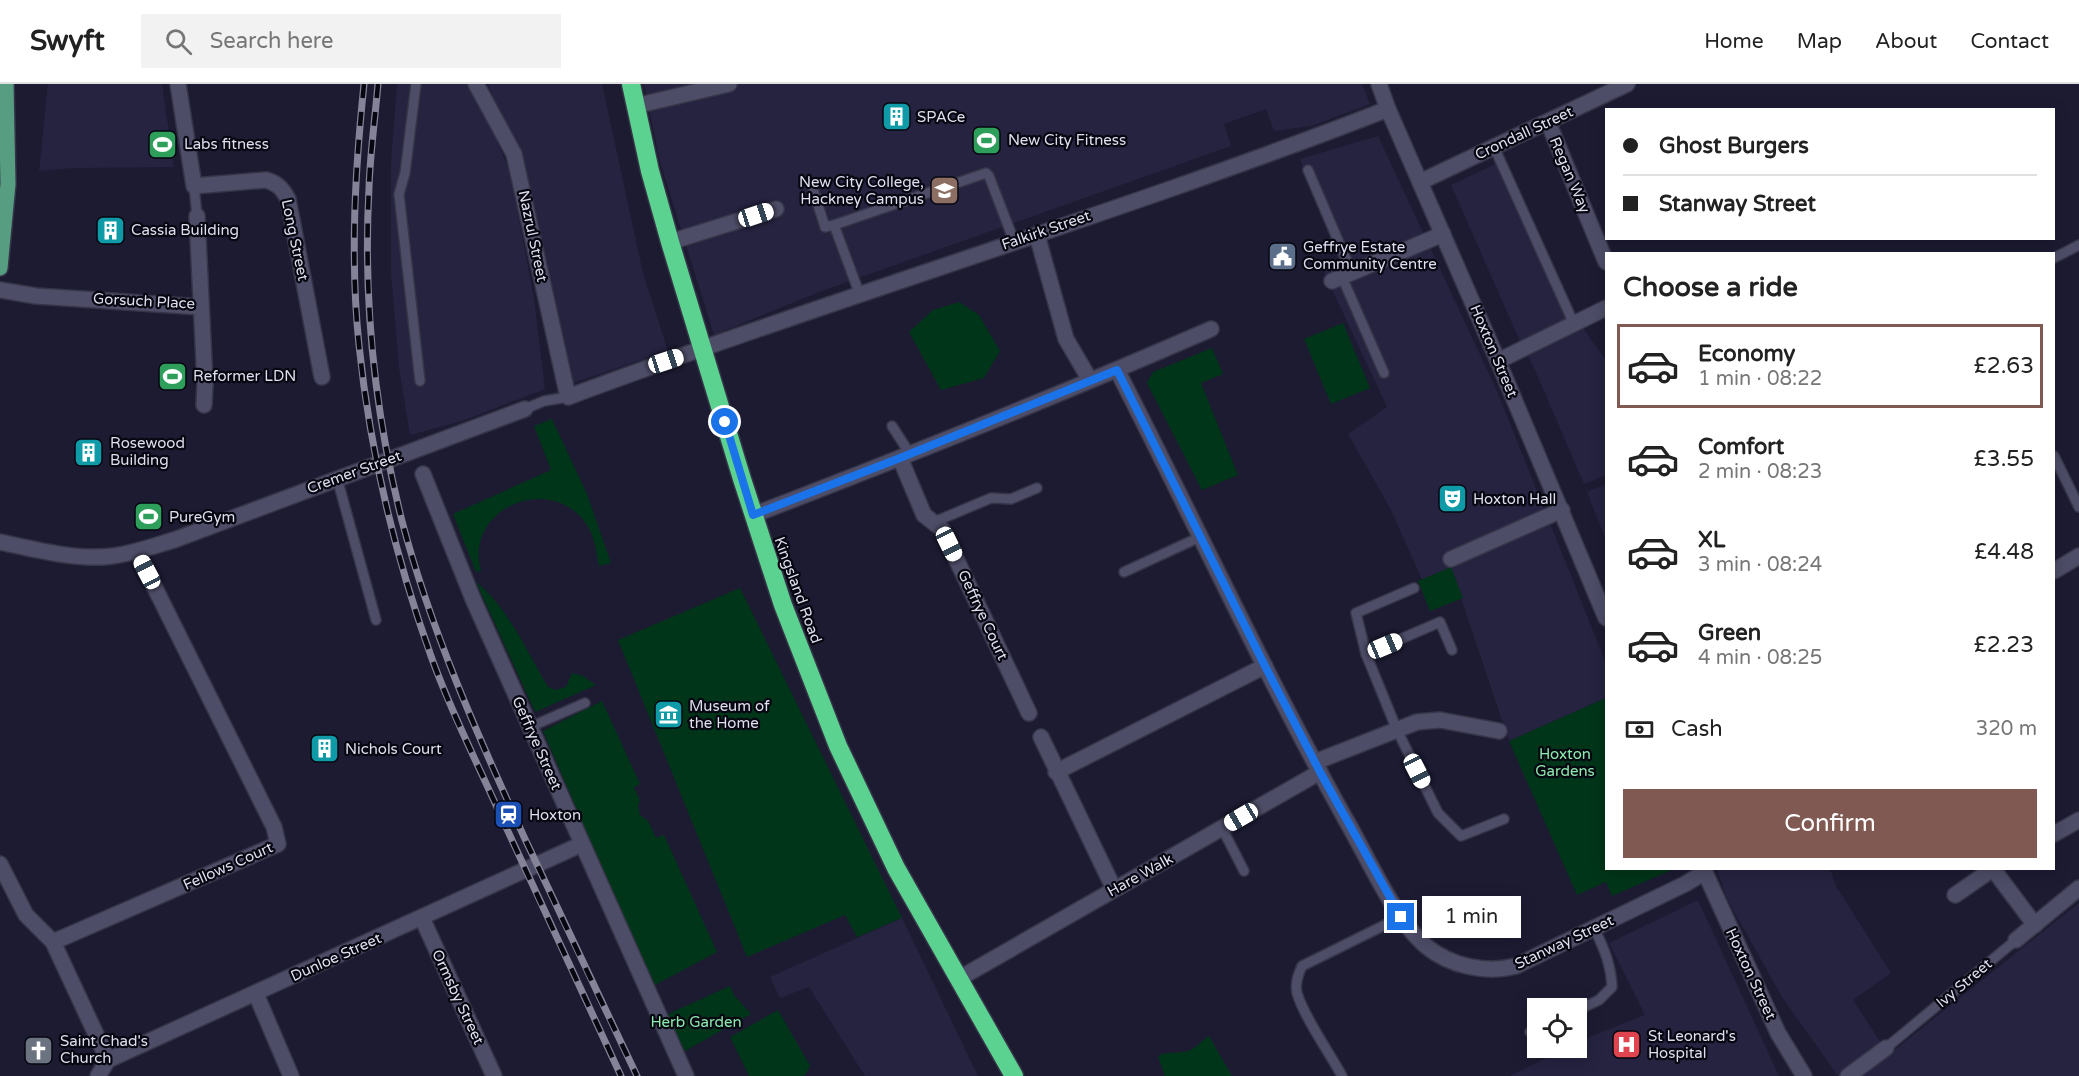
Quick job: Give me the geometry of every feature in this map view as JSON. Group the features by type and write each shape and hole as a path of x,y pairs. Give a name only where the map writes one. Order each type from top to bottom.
{"highway":[{"name":"Kingsland Road","path":"631,84 650,171 670,242 753,515 783,605 838,746 896,868 1014,1076"}],"main road":[{"path":"0,268 5,228 6,84"}],"street":[{"path":"178,84 194,186"},
{"name":"Nazrul Street","path":"476,84 514,154 568,397"},
{"path":"635,106 729,84"},
{"name":"Hoxton Street","path":"1379,84 1388,110 1498,360 1605,616"},
{"name":"Crondall Street","path":"1420,182 1627,84"},
{"name":"Falkirk Street","path":"702,348 1036,235 1388,110"},
{"name":"Regan Way","path":"1548,122 1605,260"},
{"name":"Long Street","path":"194,186 266,180 276,183 283,190 288,199 322,377"},
{"path":"670,242 776,209"},
{"name":"Gorsuch Place","path":"0,290 36,296 201,307 197,216"},
{"path":"1342,277 1443,234"},
{"path":"1036,235 1066,339 1090,380"},
{"path":"201,307 204,405"},
{"path":"1498,360 1605,308"},
{"path":"753,515 1117,370 1211,329"},
{"name":"Cremer Street","path":"568,397 702,348"},
{"name":"Stanway Street","path":"1117,370 1317,767 1401,917 1426,946 1451,961 1477,969 1500,970 1516,966 1684,884 1704,870"},
{"name":"Cremer Street","path":"0,542 58,555 101,557 136,551 174,540 525,409"},
{"name":"Geffrye Court","path":"905,456 924,515 942,529 1029,713"},
{"name":"Geffrye Street","path":"423,474 473,599 686,1076"},
{"path":"1451,559 1562,510"},
{"path":"2055,570 2079,556"},
{"name":"Fellows Court","path":"53,942 278,844 274,827 147,572"},
{"path":"1056,772 1265,666"},
{"name":"Hare Walk","path":"960,978 1222,828 1317,767 1396,730 1417,722 1440,720 1499,731"},
{"path":"1041,737 1114,889"},
{"path":"2055,833 2079,820"},
{"name":"Dunloe Street","path":"108,1060 582,844"},
{"path":"0,864 26,915 53,942 108,1060 98,1076"},
{"name":"Hoxton Street","path":"1704,870 1778,1033 1804,1076"},
{"path":"1955,894 1992,870"},
{"path":"1995,870 2035,925"},
{"name":"Ivy Street","path":"2016,940 2079,888"},
{"name":"Ormsby Street","path":"422,918 494,1076"},
{"path":"256,994 291,1076"},
{"name":"Ivy Street","path":"1848,1076 1886,1048"}],"lane":[{"path":"416,84 405,173 399,194 420,381"},
{"path":"1494,147 1574,324"},
{"path":"1308,170 1342,277 1384,373"},
{"path":"813,189 825,226 834,225 986,173 1014,241"},
{"path":"194,186 197,216"},
{"path":"834,225 860,295"},
{"path":"2055,257 2079,245"},
{"name":"Cremer Street","path":"525,409 544,401 568,397"},
{"path":"892,426 905,456"},
{"path":"2055,458 2079,507"},
{"path":"337,478 376,620"},
{"path":"934,522 991,498 1011,499 1037,488"},
{"path":"1124,572 1200,537"},
{"path":"136,551 147,572"},
{"path":"1414,588 1356,613 1366,654 1396,730 1438,813 1461,836 1504,819"},
{"path":"1366,654 1440,622 1452,650"},
{"path":"530,728 585,703"},
{"path":"1222,828 1244,871"},
{"path":"1342,1076 1303,1006 1297,992 1297,978 1302,966 1401,917"},
{"path":"1587,1006 1599,1000 1611,987 1611,970 1594,928"},
{"name":"Ivy Street","path":"1886,1048 2016,940"}],"shaded area":[{"path":"48,84 162,84 174,167 74,168 39,171"},
{"path":"397,84 473,84 510,172 534,299 545,389 462,421 410,435 399,368 391,273 391,162"},
{"path":"488,84 602,84 643,273 668,351 573,383 566,378 512,150"},
{"name":"New City College, Hackney Campus","path":"644,84 1362,84 1370,104 1312,126 1274,131 1266,109 1224,124 1231,146 819,292 714,335 660,162"},
{"path":"1378,136 1497,391 1605,661 1605,698 1509,741 1461,598 1435,609 1391,510 1348,434 1387,407 1323,270 1340,264 1300,159"},
{"path":"1496,164 1572,313 1605,359 1605,475 1584,484 1451,185"},
{"path":"1605,484 1605,537 1587,492"},
{"path":"1717,870 1830,870 1836,886 1891,973 1853,1000 1881,1043 1841,1076 1838,1076 1782,997 1727,899"},
{"path":"1698,900 1779,1076 1510,1076 1546,1058 1587,1058 1587,1038 1645,1015 1609,943"},
{"path":"2079,903 2079,1076 1859,1076 1892,1052"},
{"path":"902,918 978,1076 865,1076 809,987 780,998 770,977"}],"green space":[{"path":"959,302 979,315 1000,351 984,378 941,390 909,332 933,310"},
{"path":"1343,323 1370,388 1331,404 1304,339"},
{"path":"1212,348 1223,374 1201,383 1238,475 1202,490 1147,383 1153,372"},
{"path":"552,419 587,494 611,563 599,566 590,530 572,509 553,501 533,499 514,504 497,515 485,530 479,549 481,571 476,572 453,514 551,470 534,426"},
{"path":"1451,567 1463,598 1430,611 1418,581"},
{"path":"476,582 498,604 507,617 548,687 556,690 566,687 572,673 583,676 596,685 535,712"},
{"path":"740,588 902,918 857,937 845,915 747,957 618,640"},
{"name":"Hoxton Gardens","path":"1605,698 1605,870 1672,870 1612,896 1606,882 1577,895 1509,741"},
{"path":"602,701 640,784 634,787 640,801 638,805 640,815 648,821 656,838 664,835 717,952 653,986 543,731"},
{"name":"Herb Garden","path":"730,986 734,995 751,1014 685,1051 666,1015"},
{"path":"778,1010 809,1064 811,1063 803,1076 749,1076 730,1037"},
{"path":"1209,1036 1232,1076 1165,1076 1158,1056 1188,1051"}],"railway":[{"path":"364,84 355,214 356,312 370,425 395,542 418,618 447,696 621,1076"},
{"path":"378,84 369,188 370,314 378,398 402,521 441,643 473,722 525,839 637,1076"}],"place":[{"name":"SPACe","path":"896,117"},
{"name":"New City Fitness","path":"987,140"},
{"name":"Labs fitness","path":"163,144"},
{"name":"New City College, Hackney Campus","path":"945,191"},
{"name":"Cassia Building","path":"110,230"},
{"name":"Geffrye Estate Community Centre","path":"1282,256"},
{"name":"Reformer LDN","path":"172,376"},
{"name":"Rosewood Building","path":"89,452"},
{"name":"Hoxton Hall","path":"1452,499"},
{"name":"PureGym","path":"148,517"},
{"name":"Museum of the Home","path":"668,715"},
{"name":"Nichols Court","path":"324,749"},
{"name":"Hoxton","path":"508,815"},
{"name":"St Leonard's Hospital","path":"1627,1045"},
{"name":"Saint Chad's Church","path":"39,1050"}],"route":[{"path":"725,422 753,515 1117,370 1320,772 1401,917"}]}
